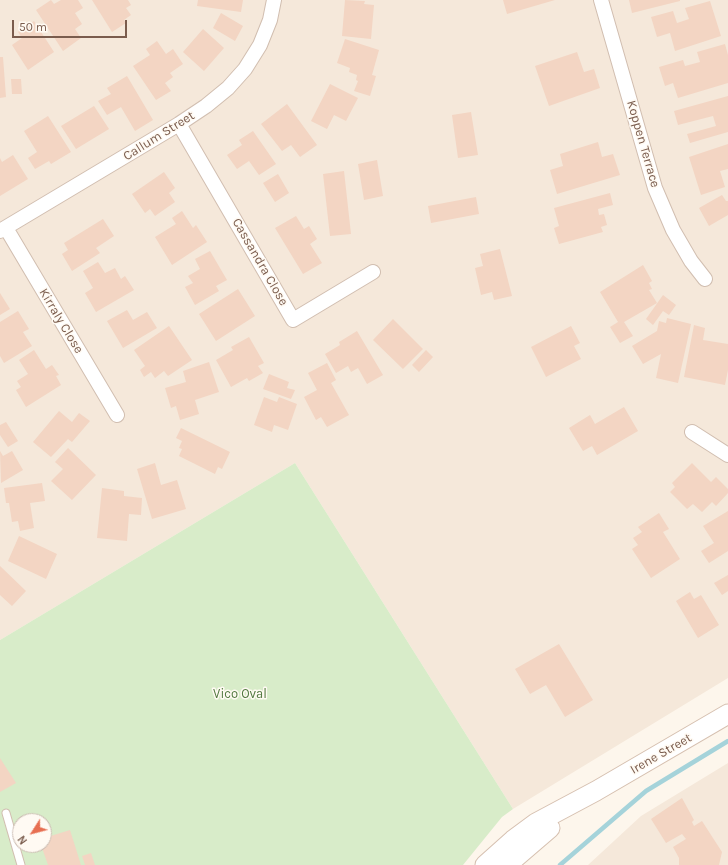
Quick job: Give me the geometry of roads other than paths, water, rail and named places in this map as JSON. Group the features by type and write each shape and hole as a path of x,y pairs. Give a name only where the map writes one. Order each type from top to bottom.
{"street":[{"name":"Callum Street","path":"3,229 180,124 228,88 245,69 260,45 270,20 274,0"},
{"name":"Koppen Terrace","path":"601,0 655,188 673,230 691,261 705,279"},
{"name":"Cassandra Close","path":"180,124 293,320 373,272"},
{"name":"Kirraly Close","path":"3,229 117,415"},
{"path":"692,432 728,455"},
{"name":"Irene Street","path":"485,865 513,840 536,823 596,791 727,715"},
{"name":"Irene Street","path":"507,865 542,834 596,791"}],"lane":[{"path":"6,813 21,865"}],"waterway":[{"path":"560,865 646,791 728,741"}],"park label":[{"name":"Vico Oval","path":"240,694"}]}
